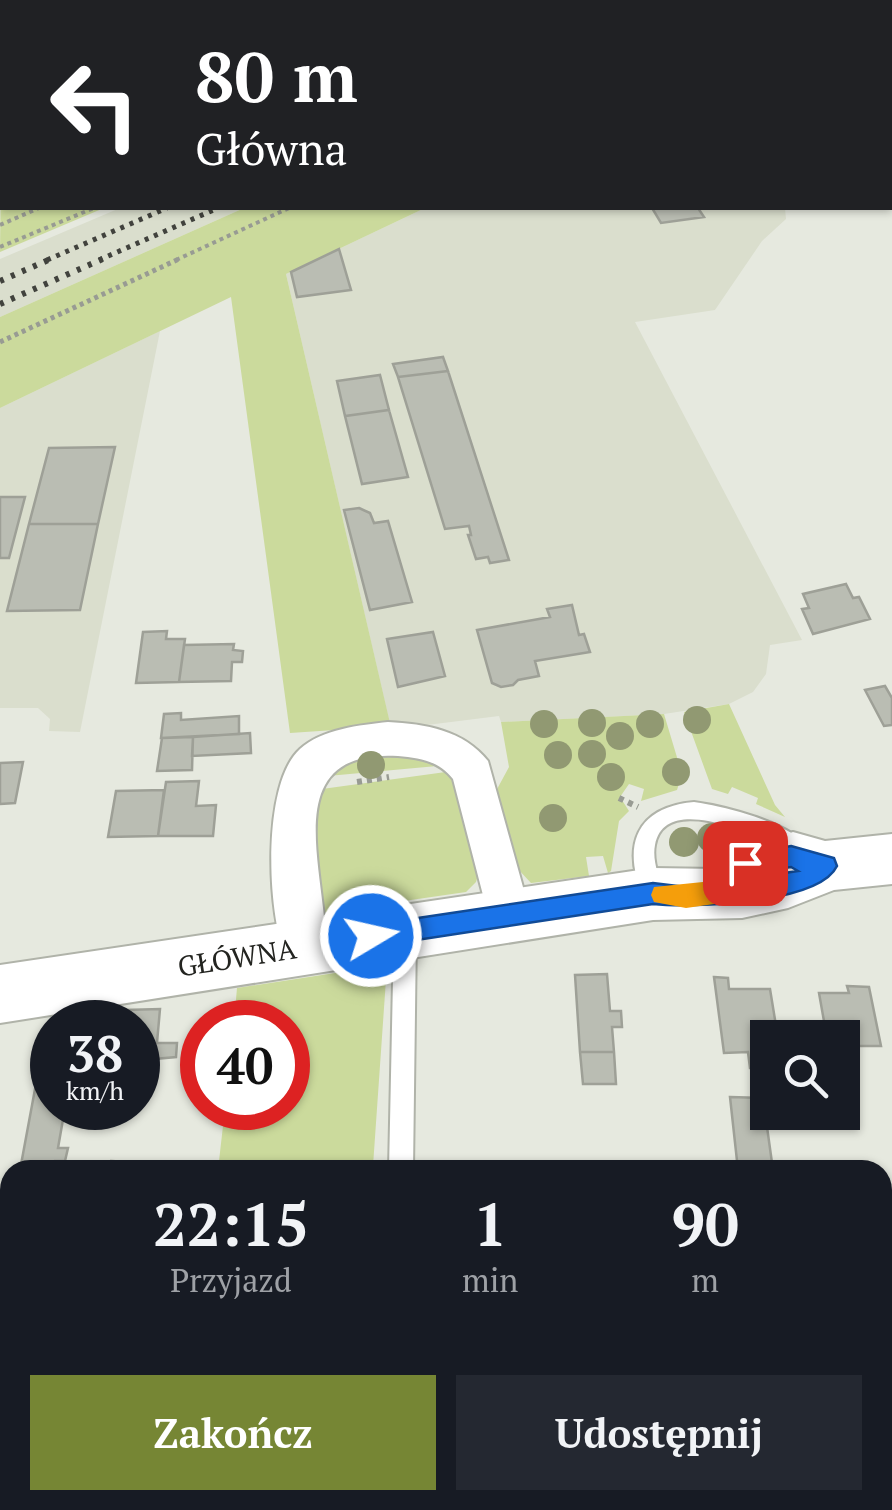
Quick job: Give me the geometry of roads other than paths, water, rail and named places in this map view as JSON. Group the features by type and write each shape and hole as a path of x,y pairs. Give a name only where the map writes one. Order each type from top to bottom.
{"street":[{"path":"304,946 296,872 300,784 316,758 348,743 410,741 448,750 467,762 508,916"},
{"name":"GŁÓWNA","path":"0,994 653,894 686,897 803,880 825,866 892,859"}],"lane":[{"path":"653,894 644,850 646,836 660,820 687,811 733,816 772,833 825,866"},
{"path":"400,1160 405,930"}],"railway":[{"path":"47,260 162,210"},
{"path":"99,260 213,210"},
{"path":"0,281 53,258"},
{"path":"0,304 105,258"}]}
